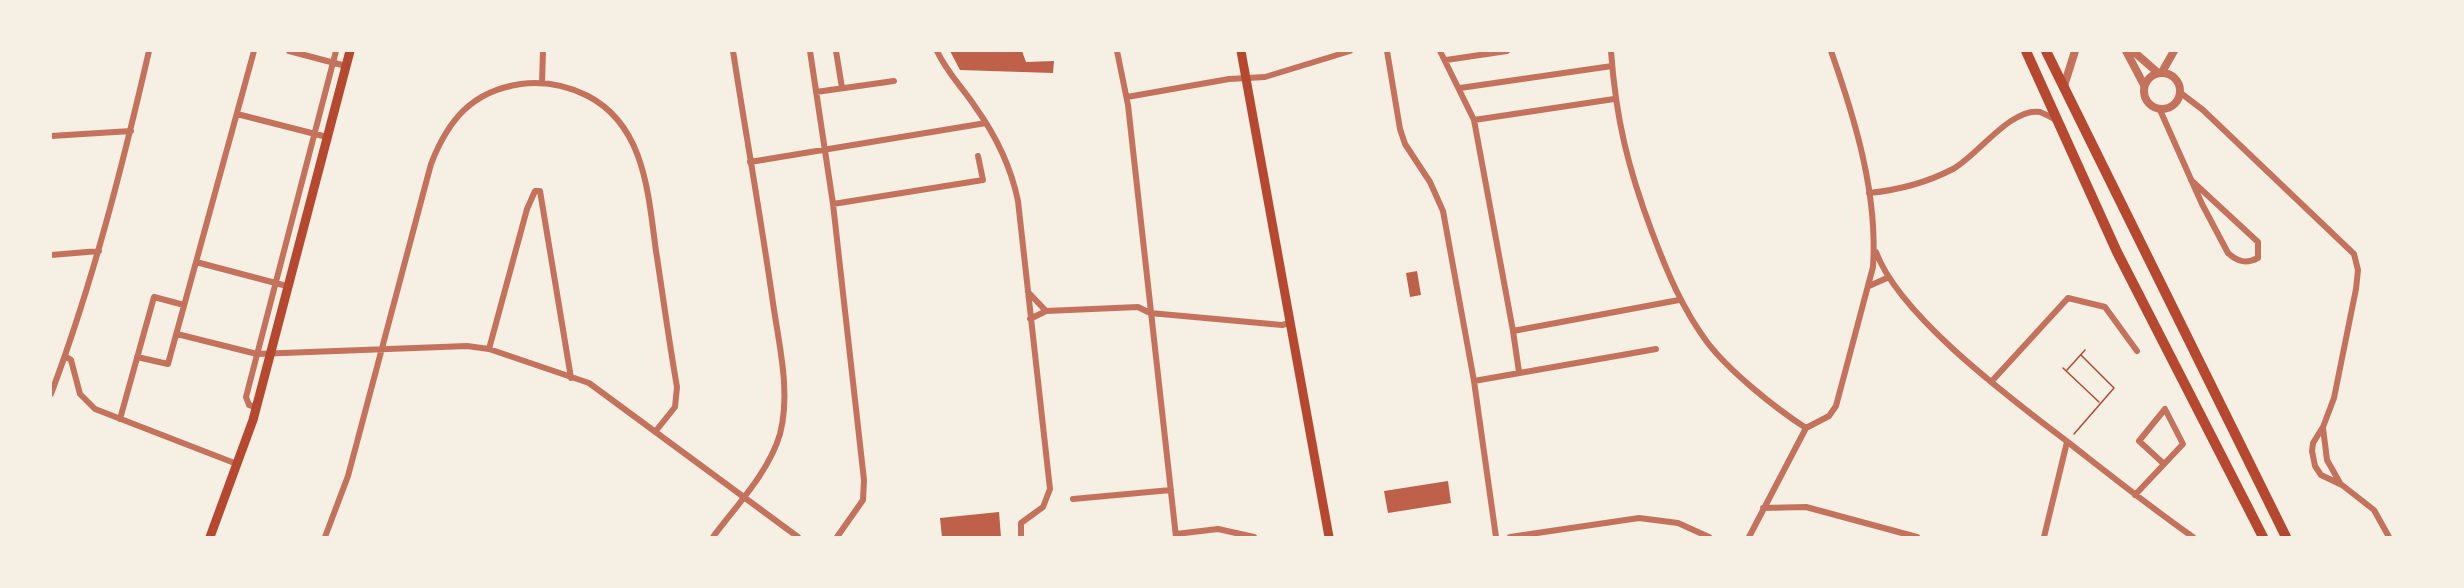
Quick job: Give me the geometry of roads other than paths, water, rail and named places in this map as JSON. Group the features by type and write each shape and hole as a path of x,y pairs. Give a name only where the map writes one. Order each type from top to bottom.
{"highway":[{"path":"2026,51 2117,252 2263,537"},
{"path":"2046,51 2286,537"}],"main road":[{"path":"210,537 253,420 350,51"},
{"path":"1241,51 1329,537"}],"street":[{"path":"51,394 99,251 149,51"},
{"path":"137,357 168,364 254,51"},
{"path":"289,51 346,66"},
{"path":"256,407 249,405 246,397 336,51"},
{"path":"542,83 543,51"},
{"path":"713,537 743,496 776,444 784,405 779,348 733,51"},
{"path":"810,51 833,204 864,480 863,500 837,537"},
{"path":"836,51 842,88"},
{"path":"937,51 945,69 986,123 1009,166 1015,188 1050,489 1043,507 1021,523 1021,537"},
{"path":"1117,51 1126,97 1176,535 1218,529 1254,537"},
{"path":"1126,97 1229,79 1265,76 1350,51"},
{"path":"1387,51 1400,129 1406,144 1431,182 1443,211 1474,381 1496,537"},
{"path":"1440,51 1474,120 1519,372"},
{"path":"1446,60 1507,51"},
{"path":"1611,51 1614,99 1626,161 1679,300 1708,344 1771,405 1806,428"},
{"path":"1749,537 1806,428 1829,416 1836,406 1869,286 1874,249 1869,193 1849,106 1831,51"},
{"path":"2064,87 2075,51"},
{"path":"2126,51 2144,85 2143,90 2154,108 2160,110 2172,108 2182,94"},
{"path":"2133,51 2159,72 2171,75 2182,94 2203,110 2297,198 2345,244 2356,260 2356,289 2334,398 2323,428 2313,444 2315,466 2321,475 2342,485 2374,510 2389,537"},
{"path":"2144,85 2159,72 2174,51"},
{"path":"1460,88 1612,66"},
{"path":"816,92 894,81"},
{"path":"325,537 348,476 431,164 448,126 471,103 505,87 542,83 571,88 606,107 628,132 640,160 677,387 675,407 656,432"},
{"path":"1474,120 1614,99"},
{"path":"2160,110 2191,180 2228,253 2235,260 2244,262 2258,258 2258,242 2191,180"},
{"path":"1869,193 1919,183 1953,169 1968,159 2001,129 2027,114 2040,112 2055,119"},
{"path":"237,114 327,138"},
{"path":"750,162 986,123"},
{"path":"51,136 130,131"},
{"path":"833,204 983,180 978,156"},
{"path":"489,349 527,209 535,191 540,191 571,378"},
{"path":"1874,249 1887,278 1924,320 1992,381 2067,442 2193,537"},
{"path":"51,255 99,251"},
{"path":"196,262 287,286"},
{"path":"1869,286 1887,278"},
{"path":"1027,290 1046,311"},
{"path":"120,419 154,297 184,305"},
{"path":"1992,381 2068,298 2105,307 2137,351"},
{"path":"1513,331 1679,300"},
{"path":"1030,319 1046,311 1138,307 1150,312 1282,325 1290,323"},
{"path":"177,334 257,354 466,346 489,349 589,383 798,537"},
{"path":"1474,381 1656,349"},
{"path":"65,356 71,360 80,394 95,409 237,464"},
{"path":"2135,495 2183,444 2165,409 2139,441 2164,464"},
{"path":"2323,428 2327,460 2342,485"},
{"path":"2044,537 2067,442"},
{"path":"1073,499 1171,490"},
{"path":"1763,508 1806,507 1917,537"},
{"path":"1510,537 1639,518 1678,524 1709,537"}]}
